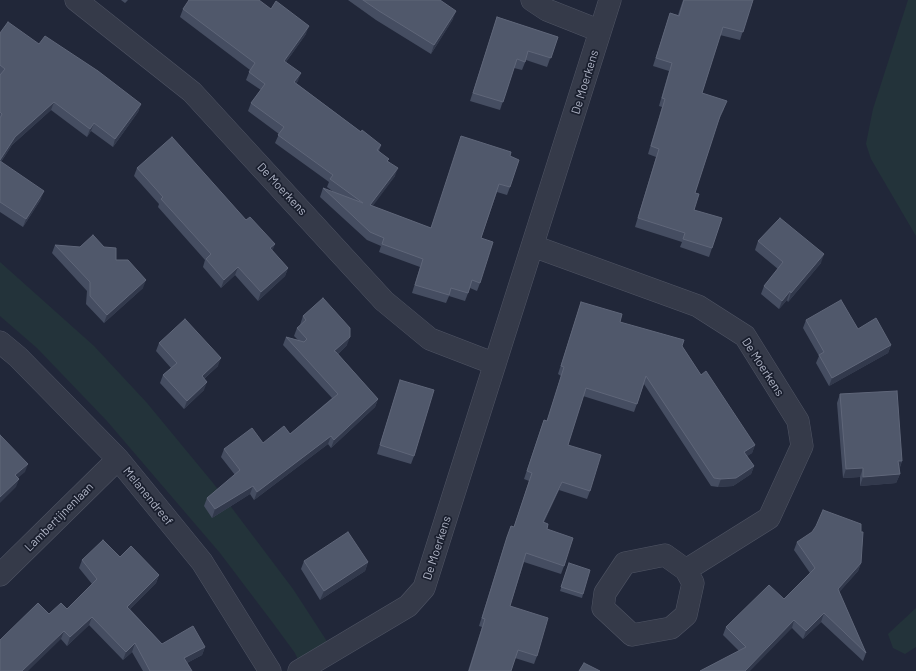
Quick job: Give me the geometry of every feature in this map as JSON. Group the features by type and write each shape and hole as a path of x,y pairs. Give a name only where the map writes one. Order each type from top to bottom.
{"street":[{"name":"De Moerkens","path":"76,0 192,92 384,301 430,339 495,364"},
{"path":"532,0 547,10 600,31"},
{"name":"De Moerkens","path":"299,671 408,606 424,588 610,0"},
{"name":"De Moerkens","path":"533,246 698,306 745,336 798,421 802,446 770,518 686,570"},
{"name":"Melanendreef","path":"0,342 18,357 118,459 202,562 270,671"},
{"name":"Lambertijnenlaan","path":"0,575 118,459"}],"shaded area":[{"path":"908,0 916,0 916,236 871,159 866,144 873,109"},
{"path":"0,262 94,346 147,403 213,483 293,589 330,646 300,664 295,653 220,553 107,421 37,348 0,316"},
{"path":"916,608 916,647 905,654 893,648 888,634"}],"building":[{"path":"189,0 259,0 271,9 276,1 309,26 284,61 301,73 294,82 361,132 362,130 381,145 377,150 389,159 387,161 398,168 370,205 431,228 461,136 511,152 510,156 519,160 510,187 499,184 481,238 493,242 480,283 472,280 468,293 451,288 449,295 415,285 423,259 382,244 384,238 370,232 323,188 363,203 330,179 333,175 278,135 284,127 251,103 265,84 249,72 255,63 183,9"},
{"path":"363,0 440,0 456,11 434,45"},
{"path":"684,0 753,0 743,32 723,27 702,93 727,101 720,116 695,193 699,194 694,210 722,218 712,248 683,239 685,233 638,218 659,149 651,146 665,99 662,98 672,63 656,58 670,13 679,16"},
{"path":"497,17 558,37 551,58 528,51 525,62 517,59 503,102 473,93"},
{"path":"8,22 39,44 45,36 98,71 141,104 115,139 94,123 90,129 54,102 15,137 0,160 0,118 2,114 0,112 0,75 5,69 0,65 0,33"},
{"path":"172,137 246,220 250,217 275,244 270,248 288,268 261,292 238,267 224,280 206,259 211,254 161,199 163,197 137,168"},
{"path":"0,161 44,191 26,219 0,202"},
{"path":"780,218 824,254 791,293 790,291 782,301 764,286 783,262 758,241"},
{"path":"93,235 104,247 116,248 116,260 128,260 146,280 107,315 90,296 90,282 55,245 80,247"},
{"path":"323,298 350,328 350,337 334,351 378,399 334,440 331,436 257,492 253,486 215,509 207,498 240,470 224,449 252,428 263,443 284,426 290,434 338,394 286,337 304,342 307,339 297,328 306,320 303,316"},
{"path":"841,300 858,329 876,318 891,345 832,378 819,355 824,352 806,320"},
{"path":"581,302 622,314 620,322 684,340 682,346 701,375 706,371 755,445 744,452 754,466 736,478 714,478 646,376 637,404 586,388 568,445 601,455 590,491 562,482 543,522 548,524 547,529 573,538 564,566 526,553 510,606 548,618 537,656 518,650 511,671 469,671 485,619 482,618 507,537 511,526 514,527 532,473 527,471 544,420 547,421 564,367 561,366"},
{"path":"185,319 221,358 202,376 207,382 187,401 163,375 177,363 159,343"},
{"path":"400,380 434,390 414,456 380,445"},
{"path":"897,391 902,461 898,461 900,474 863,477 863,468 846,469 840,394"},
{"path":"0,435 28,464 15,475 19,479 0,497"},
{"path":"823,510 861,524 861,532 863,532 861,563 838,589 866,653 824,613 806,631 794,620 745,671 700,671 746,647 726,627 769,585 784,599 815,568 797,542 812,532"},
{"path":"348,532 368,562 324,591 304,561"},
{"path":"103,540 120,557 131,546 159,575 127,607 162,644 193,626 205,647 184,658 192,671 150,671 135,643 126,652 92,617 70,637 64,631 22,671 0,671 0,640 38,603 49,614 61,603 67,609 97,579 82,560"},
{"path":"569,563 590,570 583,594 561,587"},
{"path":"584,663 600,671 579,671"}]}
